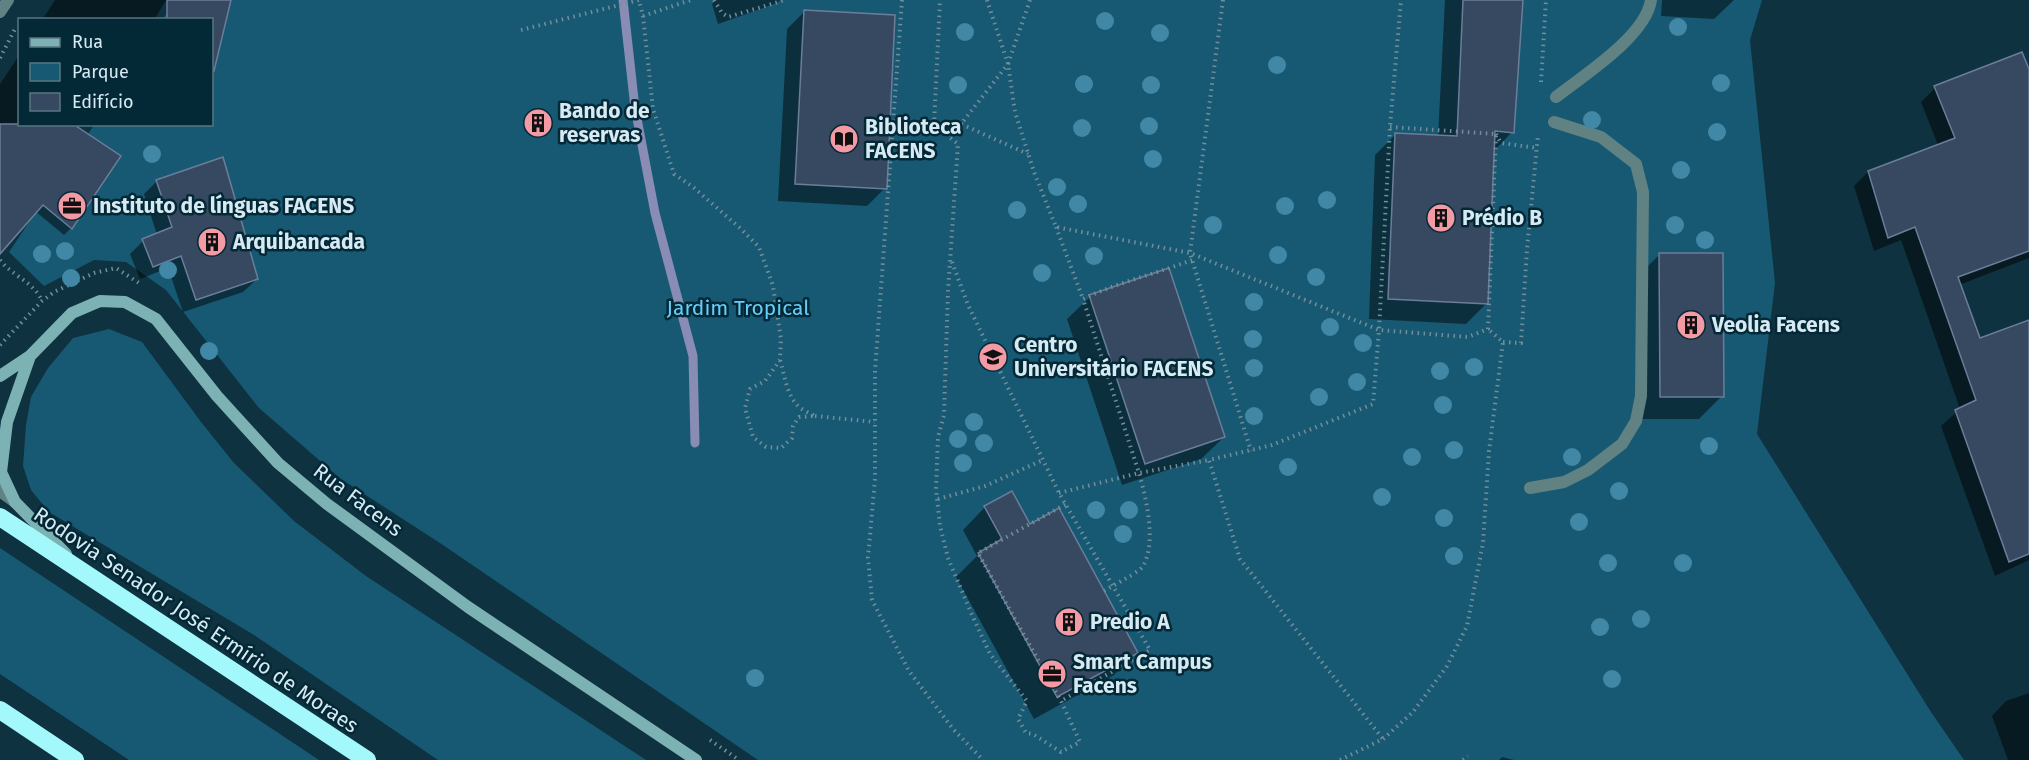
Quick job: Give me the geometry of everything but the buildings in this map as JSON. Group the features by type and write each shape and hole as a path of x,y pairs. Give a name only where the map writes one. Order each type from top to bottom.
{"highway":[{"name":"Rodovia Senador José Ermírio de Moraes","path":"0,517 367,760"},
{"path":"0,710 75,760"}],"main road":[{"name":"Rua Facens","path":"0,376 30,356 72,313 100,301 125,302 156,319 247,430 278,463 327,504 468,607 696,760"},
{"name":"Rua Facens","path":"30,356 7,422 1,472 15,502 88,577"}],"street":[{"path":"0,12 8,0"},
{"path":"1556,97 1620,47 1639,28 1652,0"},
{"path":"1530,488 1564,482 1588,470 1622,444 1636,422 1641,396 1643,192 1636,164 1601,137 1554,122"},
{"path":"0,491 15,502"}],"path":[{"path":"520,30 639,0 643,16 653,109 674,174 693,187 759,247 774,286 781,339 780,360 787,389 798,406 815,416"},
{"path":"643,16 691,0"},
{"path":"714,0 722,13 728,17 785,0"},
{"path":"902,0 875,370 875,479 868,558 872,600 909,671 953,729 983,760"},
{"path":"934,124 940,0"},
{"path":"987,0 1008,64 1015,112 1028,154 1083,298 1146,496 1150,541 1142,567 1104,591"},
{"path":"961,124 1008,64 1030,0"},
{"path":"1223,0 1190,253 1251,451"},
{"path":"1059,493 1139,473 1251,451 1272,445 1373,404 1390,127 1401,0"},
{"path":"1541,91 1546,0"},
{"path":"0,58 18,24"},
{"path":"934,124 961,124 1028,154"},
{"path":"934,124 958,144 950,258 944,415 938,437 940,526 948,558 990,654 1027,701 1018,719 1026,733 1033,734 1061,753 1080,742 1060,701 978,553 1066,504"},
{"path":"1488,329 1503,342 1521,343 1539,125"},
{"path":"1390,127 1496,134"},
{"path":"1496,134 1501,142 1537,148"},
{"path":"1488,329 1496,134"},
{"path":"1056,227 1190,253 1379,330 1468,337 1488,329"},
{"path":"950,258 968,305 1059,493 1150,650 1060,701"},
{"path":"0,260 4,267 38,292 42,301"},
{"path":"1083,298 1119,283 1192,260"},
{"path":"0,345 42,301 54,292 94,273 116,268 142,285"},
{"path":"1340,760 1383,739 1413,712 1447,666 1467,626 1483,543 1489,451 1503,342"},
{"path":"780,360 765,381 750,389 745,408 753,437 766,447 781,448 792,438 793,426 799,417 815,416 875,422"},
{"path":"938,499 986,486 1043,460"},
{"path":"1209,460 1240,559 1383,739"},
{"path":"700,734 739,760"},
{"path":"1463,760 1468,756"}],"green space":[{"name":"Centro Universitário FACENS","path":"176,0 1762,0 1750,40 1775,283 1757,434 1931,712 1964,760 758,760 443,545 341,479 259,408 166,290 126,262 94,260 44,286 9,252 93,126 213,126 213,18 164,18"},
{"path":"109,329 142,342 234,463 294,521 366,576 646,760 438,760 254,635 49,512 31,490 23,466 31,397 48,368 73,338"},
{"path":"0,548 319,760 129,760 0,674"}],"waterway":[{"path":"623,0 635,108 655,213 693,356 695,443"}],"place":[{"name":"Bando de reservas","path":"538,123"},
{"name":"Biblioteca FACENS","path":"844,139"},
{"name":"Instituto de línguas FACENS","path":"72,206"},
{"name":"Prédio B","path":"1441,218"},
{"name":"Arquibancada","path":"212,242"},
{"name":"Veolia Facens","path":"1691,325"},
{"name":"Centro Universitário FACENS","path":"993,357"},
{"name":"Predio A","path":"1069,622"},
{"name":"Smart Campus Facens","path":"1052,674"}],"park label":[{"name":"Jardim Tropical","path":"738,308"}]}
